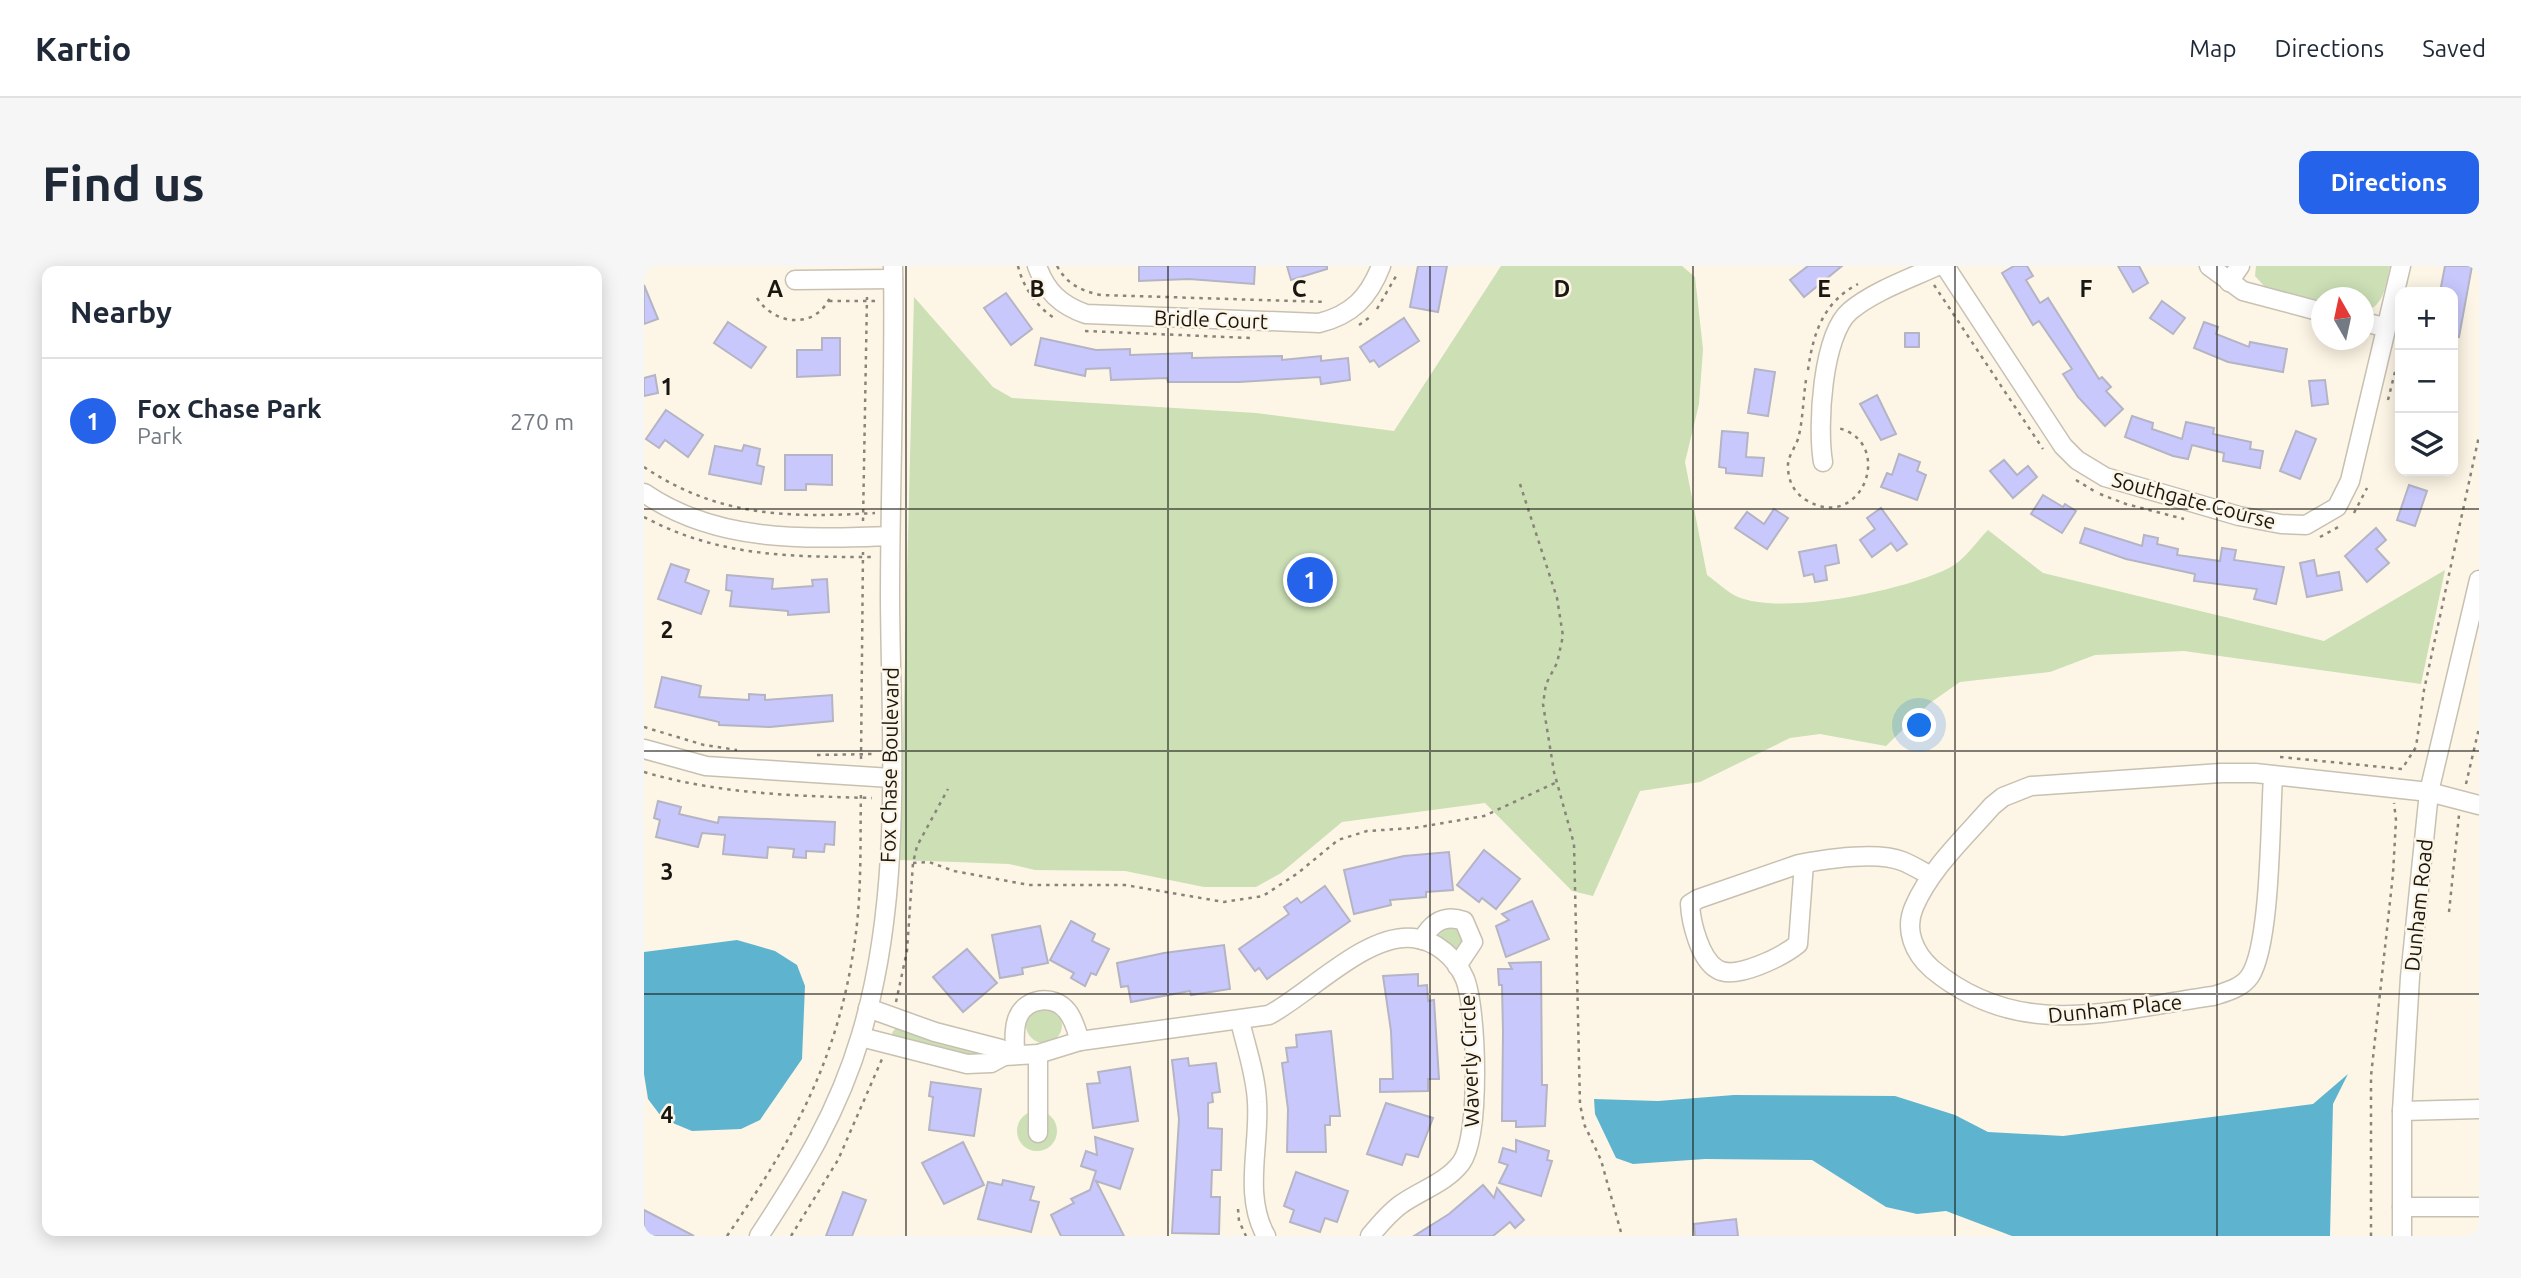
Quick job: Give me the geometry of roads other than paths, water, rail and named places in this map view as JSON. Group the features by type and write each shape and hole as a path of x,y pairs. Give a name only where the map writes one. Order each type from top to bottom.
{"street":[{"name":"Bridle Court","path":"1037,266 1048,289 1058,301 1086,314 1311,323 1335,319 1350,311 1365,298 1381,266"},
{"path":"2209,266 2243,291 2311,309"},
{"path":"2229,282 2240,266"},
{"name":"Southgate Course","path":"1937,267 2045,421 2077,460 2105,477 2176,499 2281,524 2306,525 2337,507 2350,481 2384,327 2401,266"},
{"path":"1823,462 1818,433 1833,337 1841,322 1849,312 1867,300 1937,267"},
{"path":"795,279 835,279 893,272"},
{"name":"Fox Chase Boulevard","path":"759,1236 811,1156 861,1037 880,953 887,896 891,778 893,272"},
{"path":"2374,324 2384,327"},
{"path":"644,493 704,524 751,534 791,538 890,536"},
{"name":"Dunham Road","path":"2402,1236 2402,1111 2410,977 2429,792 2479,580"},
{"path":"644,749 706,766 891,778"},
{"name":"Dunham Place","path":"2273,777 2263,944 2249,978 2233,990 2213,996 2066,1017 2036,1016 1990,1003 1937,973 1925,962 1912,943 1910,929 1913,909 1931,876 1992,806 2003,797 2031,786 2221,773 2273,777 2429,792 2470,802"},
{"path":"1804,863 1798,944 1788,953 1742,971 1723,972 1708,961 1690,904 1804,863 1885,858 1901,860 1931,876"},
{"path":"861,1037 967,1064 991,1063 1009,1056 1038,1054 1080,1041 1240,1021 1269,1015 1293,1003 1373,946 1403,939 1422,940 1437,921 1451,916 1464,921 1473,942 1457,966"},
{"name":"Waverly Circle","path":"1370,1236 1401,1205 1444,1179 1461,1163 1468,1149 1475,1112 1469,993 1457,966 1446,953 1422,940"},
{"path":"1009,1056 1019,1014 1028,1004 1043,999 1057,1002 1067,1010 1080,1041"},
{"path":"868,1008 935,1032 988,1043 1009,1056"},
{"path":"1240,1021 1257,1100 1253,1192 1255,1217 1266,1236"},
{"path":"1038,1054 1038,1133"},
{"path":"2402,1111 2479,1109"},
{"path":"2402,1207 2479,1207"}],"water":[{"path":"737,940 775,951 797,965 805,986 802,1059 760,1120 741,1129 692,1131 663,1119 648,1099 644,1074 644,952"},
{"path":"2348,1074 2333,1104 2330,1236 2012,1236 1946,1211 1917,1214 1886,1207 1812,1160 1705,1159 1633,1164 1616,1158 1595,1114 1594,1099 1658,1101 1734,1095 1895,1096 1955,1115 1988,1132 2063,1136 2313,1104"}],"place":[{"name":"Fox Chase Park","path":"1310,580"}]}
